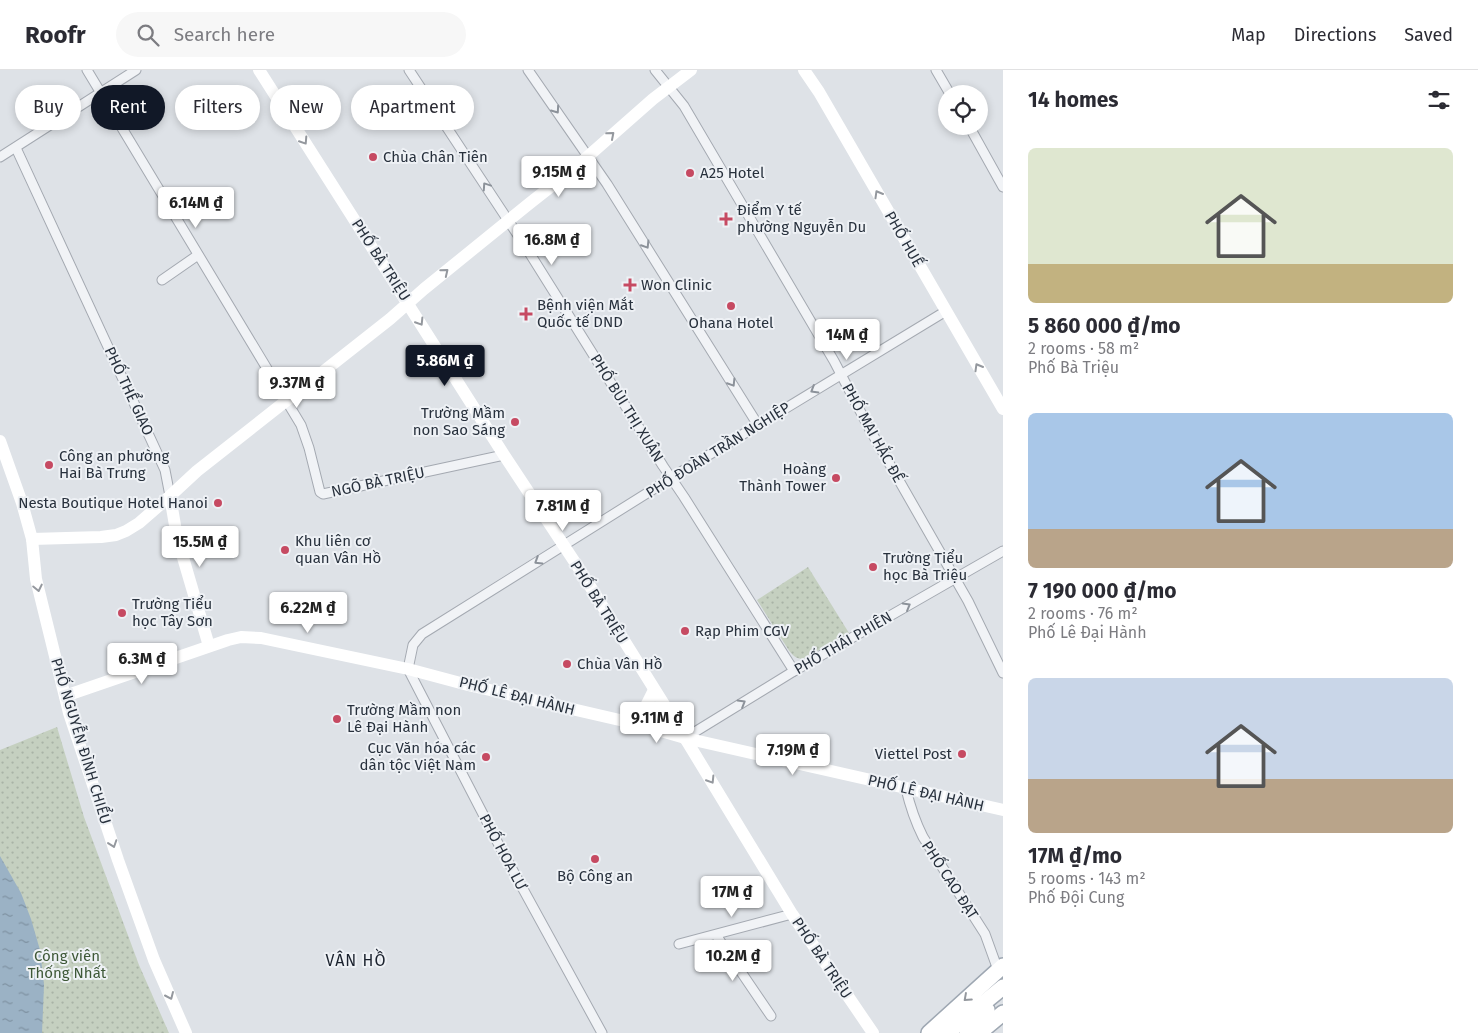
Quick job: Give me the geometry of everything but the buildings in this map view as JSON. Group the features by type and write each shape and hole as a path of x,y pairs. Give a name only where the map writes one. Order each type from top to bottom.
{"main road":[{"path":"929,1033 1001,968"},
{"path":"947,1033 1003,987"},
{"path":"967,1033 1003,993"},
{"path":"979,1033 1003,1013"}],"street":[{"path":"86,70 96,85"},
{"path":"112,85 136,70"},
{"name":"PHỐ BÀ TRIỆU","path":"259,70 686,738 792,914 873,1033"},
{"name":"PHỐ BÙI THỊ XUÂN","path":"409,70 509,220 794,671"},
{"path":"528,70 589,155 758,425"},
{"name":"PHỐ MAI HẮC ĐẾ","path":"655,70 684,106 834,361 956,579 1003,673"},
{"path":"32,540 116,535 139,523 197,471 408,303 691,70"},
{"name":"PHỐ HUẾ","path":"804,70 824,100 1003,409"},
{"path":"936,70 945,85"},
{"path":"0,157 91,99"},
{"path":"124,130 286,400"},
{"path":"974,135 1003,187"},
{"name":"PHỐ THỂ GIAO","path":"16,148 165,470 177,537 209,646"},
{"path":"162,280 198,255"},
{"name":"PHỐ ĐOÀN TRẦN NGHIỆP","path":"408,669 413,645 422,634 671,478 946,312"},
{"name":"NGÕ BÀ TRIỆU","path":"286,400 301,425 320,492 323,494 504,455"},
{"name":"PHỐ NGUYỄN ĐÌNH CHIỂU","path":"0,442 22,503 32,540 36,579 65,696 118,860 154,960 186,1033"},
{"name":"PHỐ THÁI PHIÊN","path":"686,738 794,671 1003,551"},
{"name":"PHỐ LÊ ĐẠI HÀNH","path":"65,696 209,646 241,637 261,638 408,669 637,724 686,738 1003,810"},
{"name":"PHỐ HOA LƯ","path":"408,669 496,839 602,1033"},
{"path":"637,724 654,690"},
{"name":"PHỐ CAO ĐẠT","path":"906,789 916,823 923,837 985,934 1001,968"},
{"path":"679,944 792,914"},
{"path":"716,935 771,1016"}],"green space":[{"path":"808,567 849,633 801,659 790,651 757,600"},
{"name":"Công viên Thống Nhất","path":"57,727 84,817 139,965 169,1033 0,1033 0,750"}],"water":[{"path":"0,856 21,893 40,950 44,985 42,1033 0,1033"}],"place":[{"name":"Chùa Chân Tiên","path":"373,157"},
{"name":"A25 Hotel","path":"690,173"},
{"name":"Điểm Y tế phường Nguyễn Du","path":"726,219"},
{"name":"Won Clinic","path":"630,285"},
{"name":"Ohana Hotel","path":"731,306"},
{"name":"Bệnh viện Mắt Quốc tế DND","path":"526,314"},
{"name":"Trường Mầm non Sao Sáng","path":"515,422"},
{"name":"Công an phường Hai Bà Trưng","path":"49,465"},
{"name":"Hoàng Thành Tower","path":"836,478"},
{"name":"Nesta Boutique Hotel Hanoi","path":"218,503"},
{"name":"Khu liên cơ quan Vân Hồ","path":"285,550"},
{"name":"Trường Tiểu học Bà Triệu","path":"873,567"},
{"name":"Trường Tiểu học Tây Sơn","path":"122,613"},
{"name":"Rạp Phim CGV","path":"685,631"},
{"name":"Chùa Vân Hồ","path":"567,664"},
{"name":"Trường Mầm non Lê Đại Hành","path":"337,719"},
{"name":"Viettel Post","path":"962,754"},
{"name":"Cục Văn hóa các dân tộc Việt Nam","path":"486,757"},
{"name":"Bộ Công an","path":"595,859"}],"district":[{"name":"VÂN HỒ","path":"356,960"}]}
